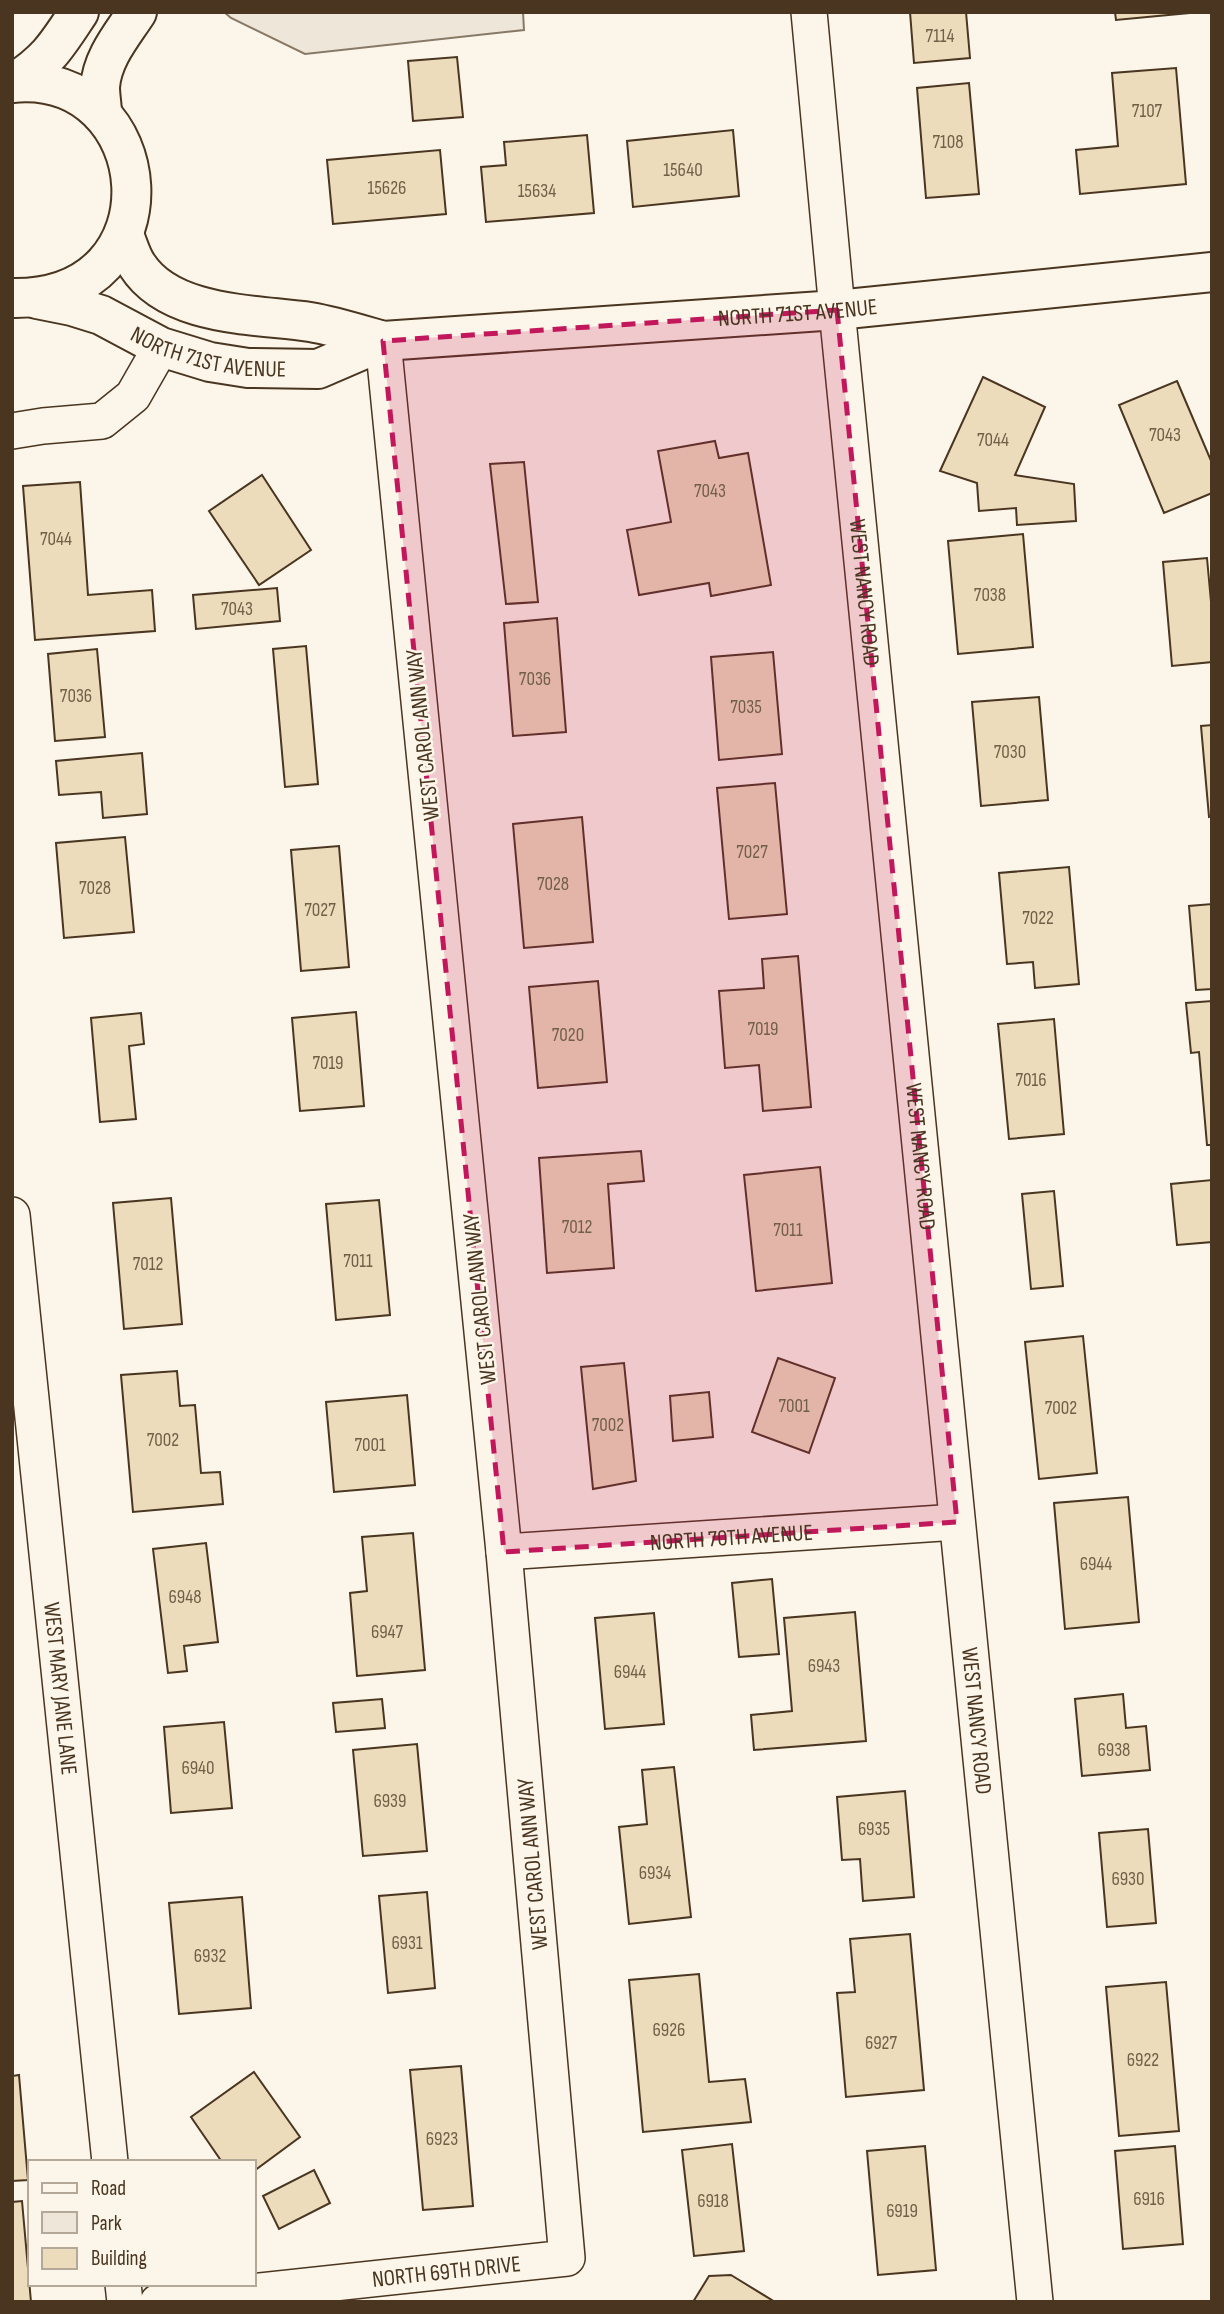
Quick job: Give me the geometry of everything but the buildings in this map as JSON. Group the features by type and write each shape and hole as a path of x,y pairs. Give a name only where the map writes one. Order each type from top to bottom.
{"street":[{"path":"13,82 35,69 54,51 79,12"},
{"path":"102,114 100,86 105,67 110,53 137,12"},
{"name":"WEST NANCY ROAD","path":"809,12 1035,2302"},
{"name":"NORTH 71ST AVENUE","path":"13,82 46,84 77,95 102,114 121,140 131,171 132,204 124,235 109,259 89,278 65,292 25,298"},
{"name":"NORTH 71ST AVENUE","path":"124,235 137,265 157,286 179,299 223,312 313,322 383,341 837,310 1212,272"},
{"name":"NORTH 71ST AVENUE","path":"25,298 72,306 101,316 161,347 211,362 248,368 318,369 383,341"},
{"name":"WEST CAROL ANN WAY","path":"383,341 504,1552 567,2258"},
{"path":"12,431 102,421 133,396 161,347"},
{"name":"WEST MARY JANE LANE","path":"12,1215 110,2160"},
{"name":"NORTH 70TH AVENUE","path":"504,1552 957,1522"},
{"name":"NORTH 69TH DRIVE","path":"159,2302 567,2258"}],"highlighted area":[{"path":"837,310 957,1522 504,1552 383,341"}],"green space":[{"path":"224,12 523,12 524,30 305,54 231,18"}]}
